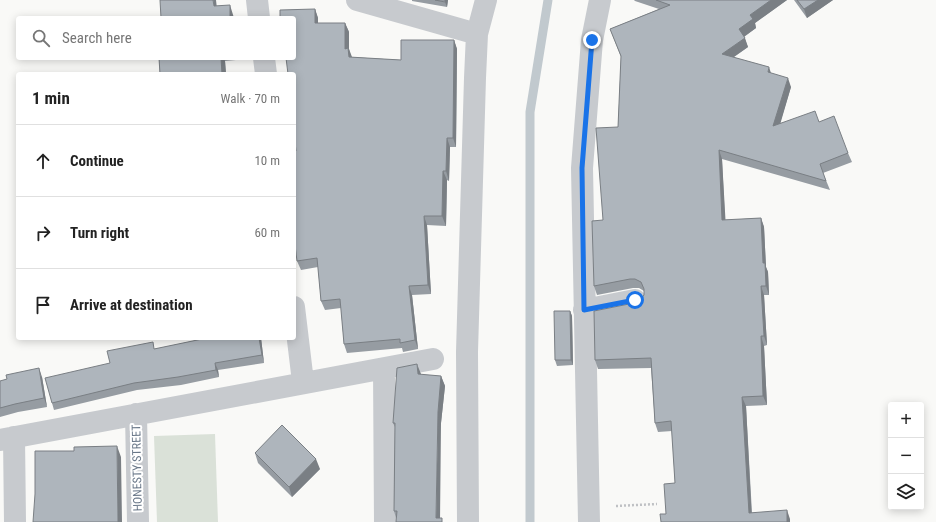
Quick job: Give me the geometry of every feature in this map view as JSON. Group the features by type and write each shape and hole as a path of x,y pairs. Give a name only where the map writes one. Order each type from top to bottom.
{"street":[{"path":"256,0 259,16"},
{"path":"357,0 477,34"},
{"path":"468,522 467,352 477,34 486,0"},
{"path":"589,514 582,168 592,40 600,0"},
{"path":"264,60 266,72"},
{"path":"584,310 635,300"},
{"path":"296,324 303,382"},
{"path":"15,522 7,438 303,382 384,369 433,358"},
{"path":"384,369 385,522"},
{"name":"HONESTY STREET","path":"136,414 138,522"}],"path":[{"path":"589,514 657,504"}],"shaded area":[{"path":"215,434 218,522 157,522 154,436"}],"building":[{"path":"160,0 213,0 214,6 230,5 230,16 161,16"},
{"path":"656,0 771,0 750,15 753,19 739,29 745,38 722,54 769,67 768,72 788,78 773,126 815,111 819,122 834,116 848,153 820,164 826,181 719,150 722,220 761,218 763,263 765,263 766,286 761,286 764,336 761,336 763,396 742,397 749,513 787,510 787,522 661,522 660,514 666,514 664,484 675,483 671,421 655,423 651,358 595,360 594,311 634,303 640,300 644,295 644,289 641,282 635,279 594,286 592,221 603,220 596,128 618,127 621,56 610,29 670,5"},
{"path":"797,0 818,0 804,9"},
{"path":"315,9 315,23 345,23 345,49 348,48 349,57 401,60 401,40 454,40 453,138 447,138 446,171 443,171 442,216 424,216 428,285 409,286 415,340 400,343 400,339 344,344 340,299 321,301 317,258 297,261 296,72 288,72 286,60 296,60 296,16 280,16 280,10"},
{"path":"159,60 221,60 222,72 160,72"},
{"path":"554,311 570,311 571,360 555,360"},
{"path":"197,340 259,340 262,355 215,363 216,370 134,383 52,403 45,378 110,363 107,351 153,342 154,349"},
{"path":"417,364 418,374 441,376 438,412 436,518 442,518 442,522 396,522 397,511 394,511 395,423 393,423 397,368"},
{"path":"39,368 44,398 0,408 0,381 7,379 6,375"},
{"path":"282,425 316,459 289,487 255,453"},
{"path":"117,446 118,522 33,522 35,494 35,451 74,451 74,447"}],"waterway":[{"path":"530,522 530,112 548,0"}],"route":[{"path":"592,40 582,168 584,310 635,300"}]}
